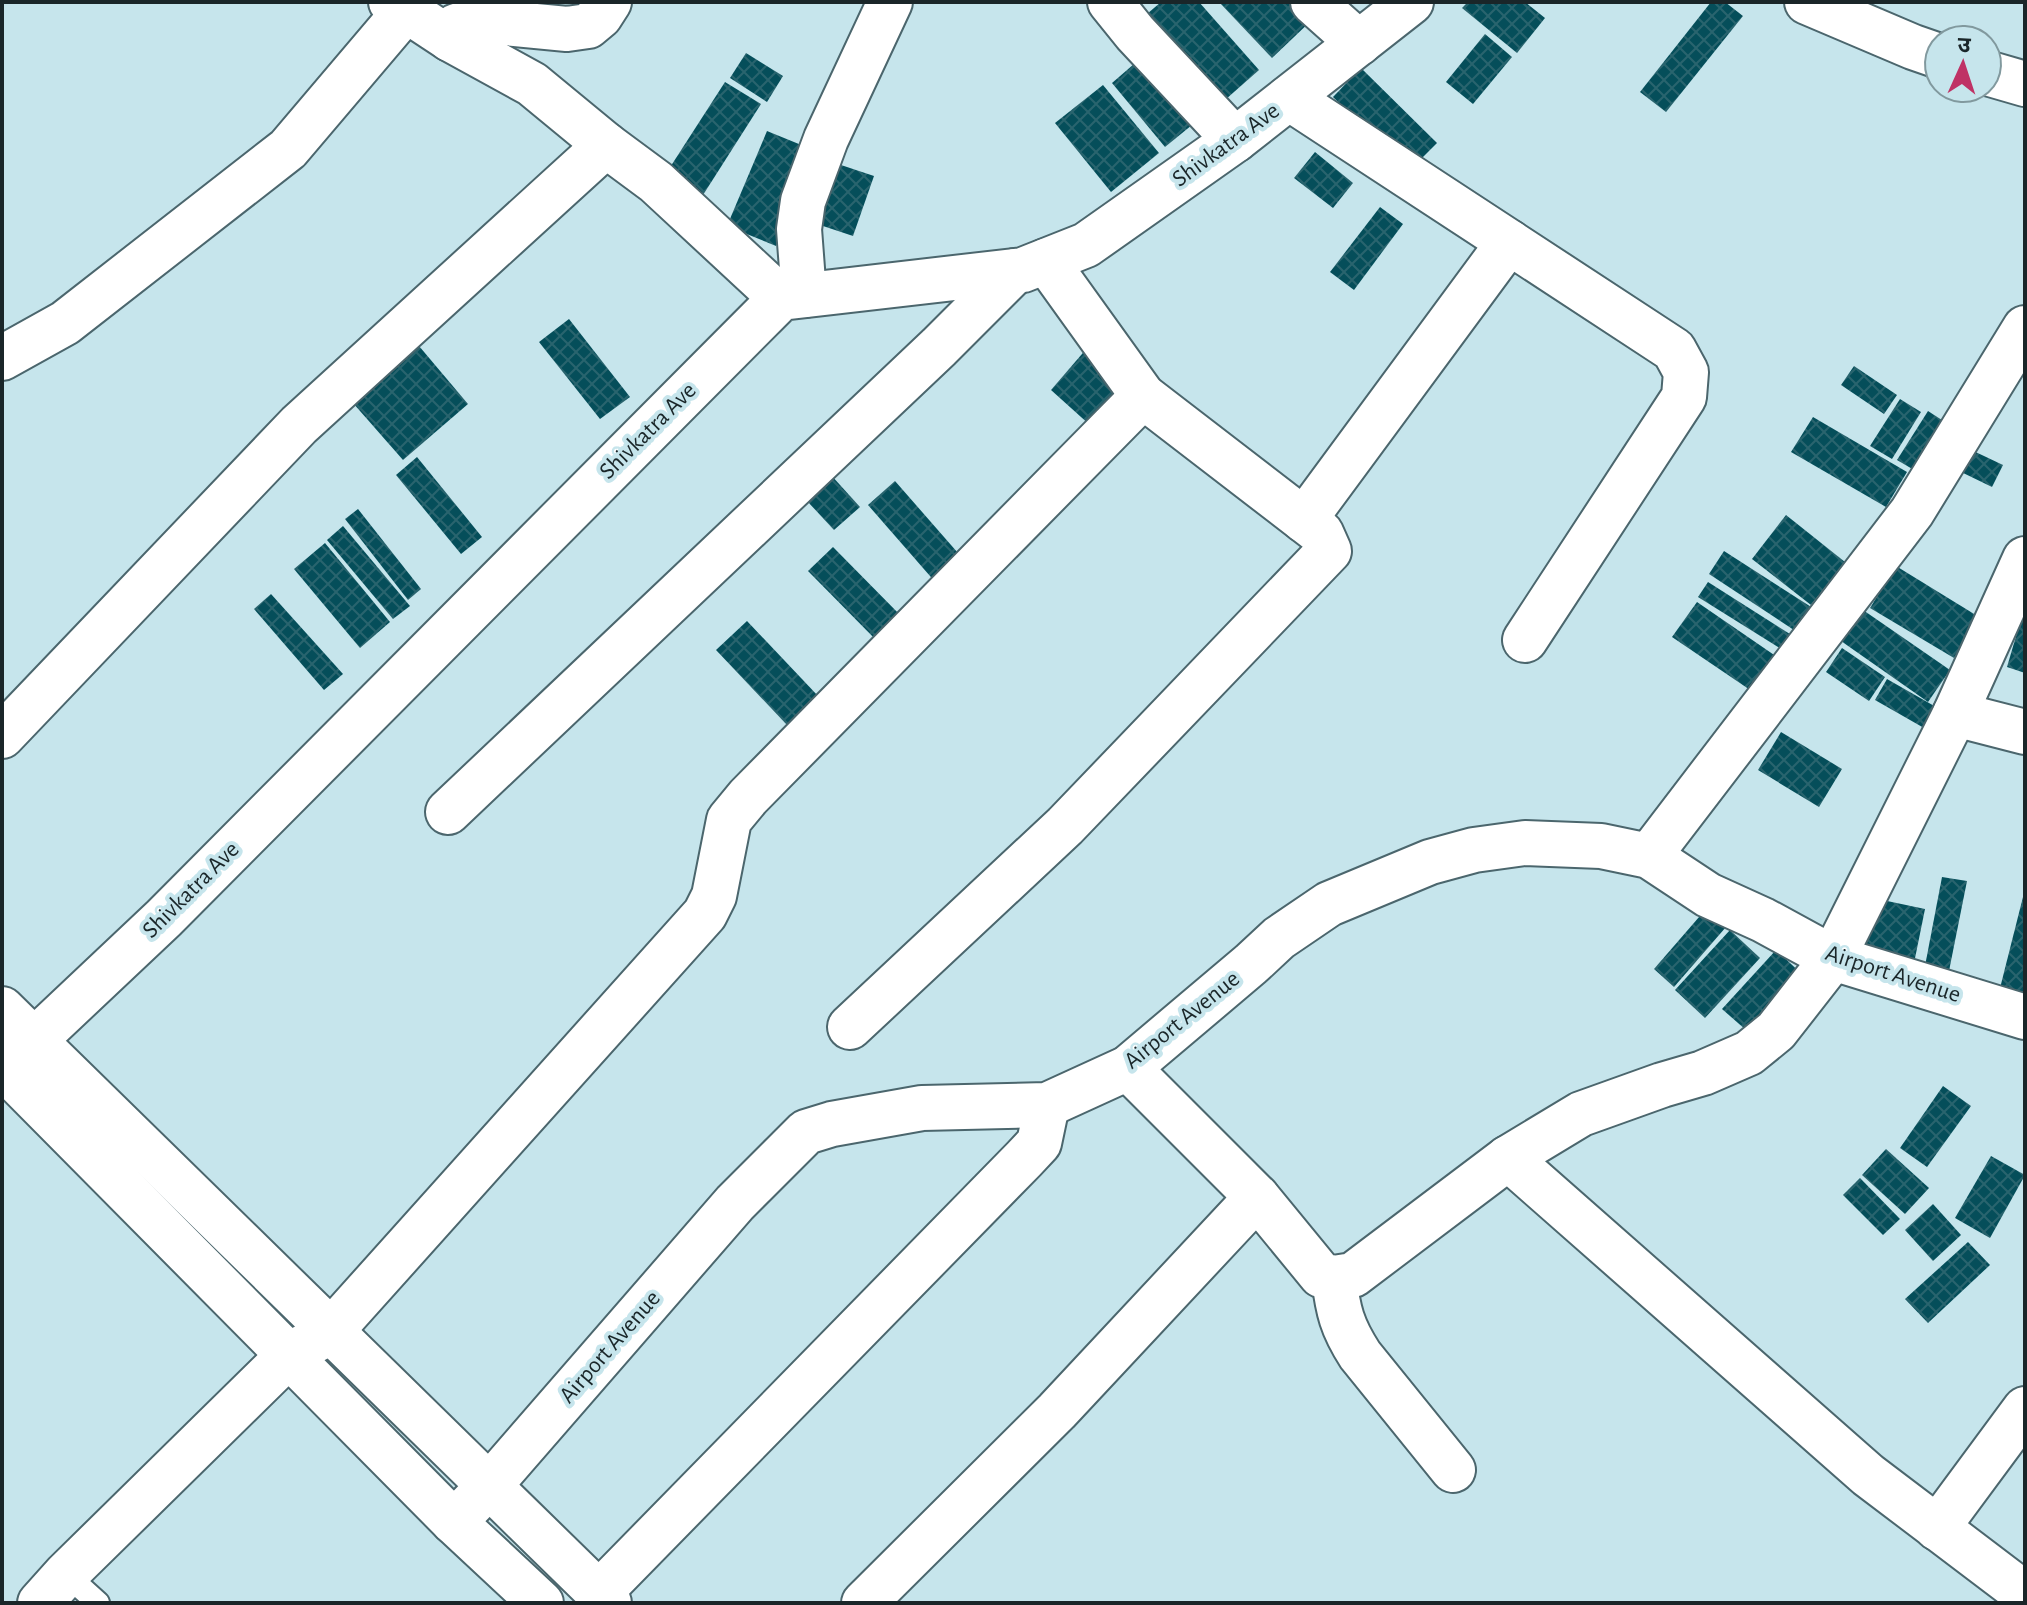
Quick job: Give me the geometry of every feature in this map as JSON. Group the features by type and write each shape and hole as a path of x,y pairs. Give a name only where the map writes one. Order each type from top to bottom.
{"street":[{"path":"450,39 456,26 474,20 567,29 588,26 600,16 609,2"},
{"path":"792,297 803,201 826,139 890,2"},
{"path":"1110,2 1235,140"},
{"path":"1313,2 1359,43"},
{"name":"Shivkatra Ave","path":"13,1058 164,918 792,297 1030,266 1086,245 1235,140 1411,2"},
{"path":"1819,4 1923,50"},
{"path":"2,358 65,323 288,149 398,6 532,84 656,182 792,297"},
{"path":"2003,78 2025,84"},
{"path":"1289,98 1674,350 1686,372 1684,397 1525,640"},
{"path":"2,736 299,425 606,145"},
{"path":"1304,520 1509,242"},
{"path":"448,812 927,358 1030,266 1143,396 1321,533 1329,551 1065,826 850,1027"},
{"path":"1649,856 1912,512 2025,328"},
{"path":"53,1589 288,1356 331,1331 705,914 714,896 729,820 748,797 1143,396"},
{"path":"1128,1068 1257,1197 1321,1275 1334,1278 1353,1275 1508,1158 1581,1114 1703,1073 1749,1053 1776,1031 1833,958 1955,714 2025,559"},
{"path":"1955,714 2025,732"},
{"name":"Airport Avenue","path":"454,1522 489,1486 735,1203 806,1132 832,1124 922,1108 1047,1105 1128,1068 1279,938 1329,904 1430,862 1474,850 1525,843 1601,846 1649,856 1708,895 1763,920 1833,958 2025,1017"},
{"path":"2,1009 13,1058 288,1356 454,1522 541,1603"},
{"path":"13,1058 331,1331 604,1598 1039,1143 1047,1105"},
{"path":"1508,1158 1868,1475 2025,1594"},
{"path":"864,1603 1057,1411 1257,1197"},
{"path":"1334,1278 1338,1310 1347,1335 1453,1470"},
{"path":"1937,1528 2025,1409"}],"lane":[{"path":"53,1589 98,1603"}],"building":[{"path":"1161,2 1199,2 1259,70 1217,107 1140,20"},
{"path":"1219,2 1299,2 1314,18 1272,58"},
{"path":"1468,2 1525,2 1545,18 1517,53 1462,8"},
{"path":"1711,2 1725,2 1743,16 1666,112 1640,92"},
{"path":"1485,34 1512,57 1473,104 1446,82"},
{"path":"1149,51 1203,116 1165,147 1112,83"},
{"path":"746,53 783,76 767,102 730,78"},
{"path":"1361,68 1437,143 1409,171 1333,97"},
{"path":"725,82 761,104 703,195 667,172"},
{"path":"1103,85 1159,153 1111,192 1055,123"},
{"path":"767,131 816,151 776,246 727,226"},
{"path":"1315,152 1353,183 1333,208 1294,178"},
{"path":"832,162 874,176 853,236 811,222"},
{"path":"1380,207 1403,224 1354,290 1330,272"},
{"path":"569,319 630,397 600,419 539,342"},
{"path":"419,346 468,404 403,460 353,403"},
{"path":"1088,347 1129,384 1091,426 1051,390"},
{"path":"1854,366 1897,395 1884,414 1841,385"},
{"path":"1900,399 1921,412 1892,459 1870,446"},
{"path":"1928,411 1945,422 1914,470 1897,460"},
{"path":"1813,417 1907,472 1886,507 1791,452"},
{"path":"1965,447 2003,465 1992,487 1955,469"},
{"path":"417,457 482,537 461,554 396,475"},
{"path":"821,464 860,507 834,530 795,488"},
{"path":"895,481 965,561 937,584 868,505"},
{"path":"358,509 421,589 408,600 345,519"},
{"path":"1786,515 1845,562 1811,605 1752,559"},
{"path":"343,526 410,606 393,619 327,540"},
{"path":"325,543 390,622 360,648 294,569"},
{"path":"833,547 905,620 880,644 808,571"},
{"path":"1724,551 1819,612 1803,636 1709,574"},
{"path":"1896,566 1979,617 1954,658 1870,608"},
{"path":"1708,582 1801,641 1791,655 1698,597"},
{"path":"271,594 343,674 324,690 254,609"},
{"path":"1697,602 1783,661 1759,696 1672,637"},
{"path":"2025,609 2025,673 2007,667"},
{"path":"1863,610 1950,670 1928,702 1841,641"},
{"path":"747,621 819,697 788,726 716,650"},
{"path":"1842,648 1885,677 1869,701 1826,672"},
{"path":"1887,679 1936,707 1924,728 1875,700"},
{"path":"1781,732 1842,769 1819,807 1758,770"},
{"path":"1942,877 1967,881 1949,971 1925,966"},
{"path":"2025,893 2025,1006 1997,1000"},
{"path":"1873,898 1925,909 1912,973 1859,961"},
{"path":"1706,909 1726,927 1674,987 1654,969"},
{"path":"1730,930 1760,958 1705,1018 1675,990"},
{"path":"1776,950 1807,979 1754,1037 1722,1009"},
{"path":"1943,1086 1971,1106 1927,1167 1900,1148"},
{"path":"1886,1149 1929,1188 1905,1214 1862,1175"},
{"path":"1991,1156 2025,1175 1990,1238 1955,1218"},
{"path":"1860,1178 1900,1219 1883,1235 1843,1195"},
{"path":"1933,1204 1961,1235 1933,1261 1905,1230"},
{"path":"1968,1242 1990,1265 1928,1323 1905,1299"}]}
